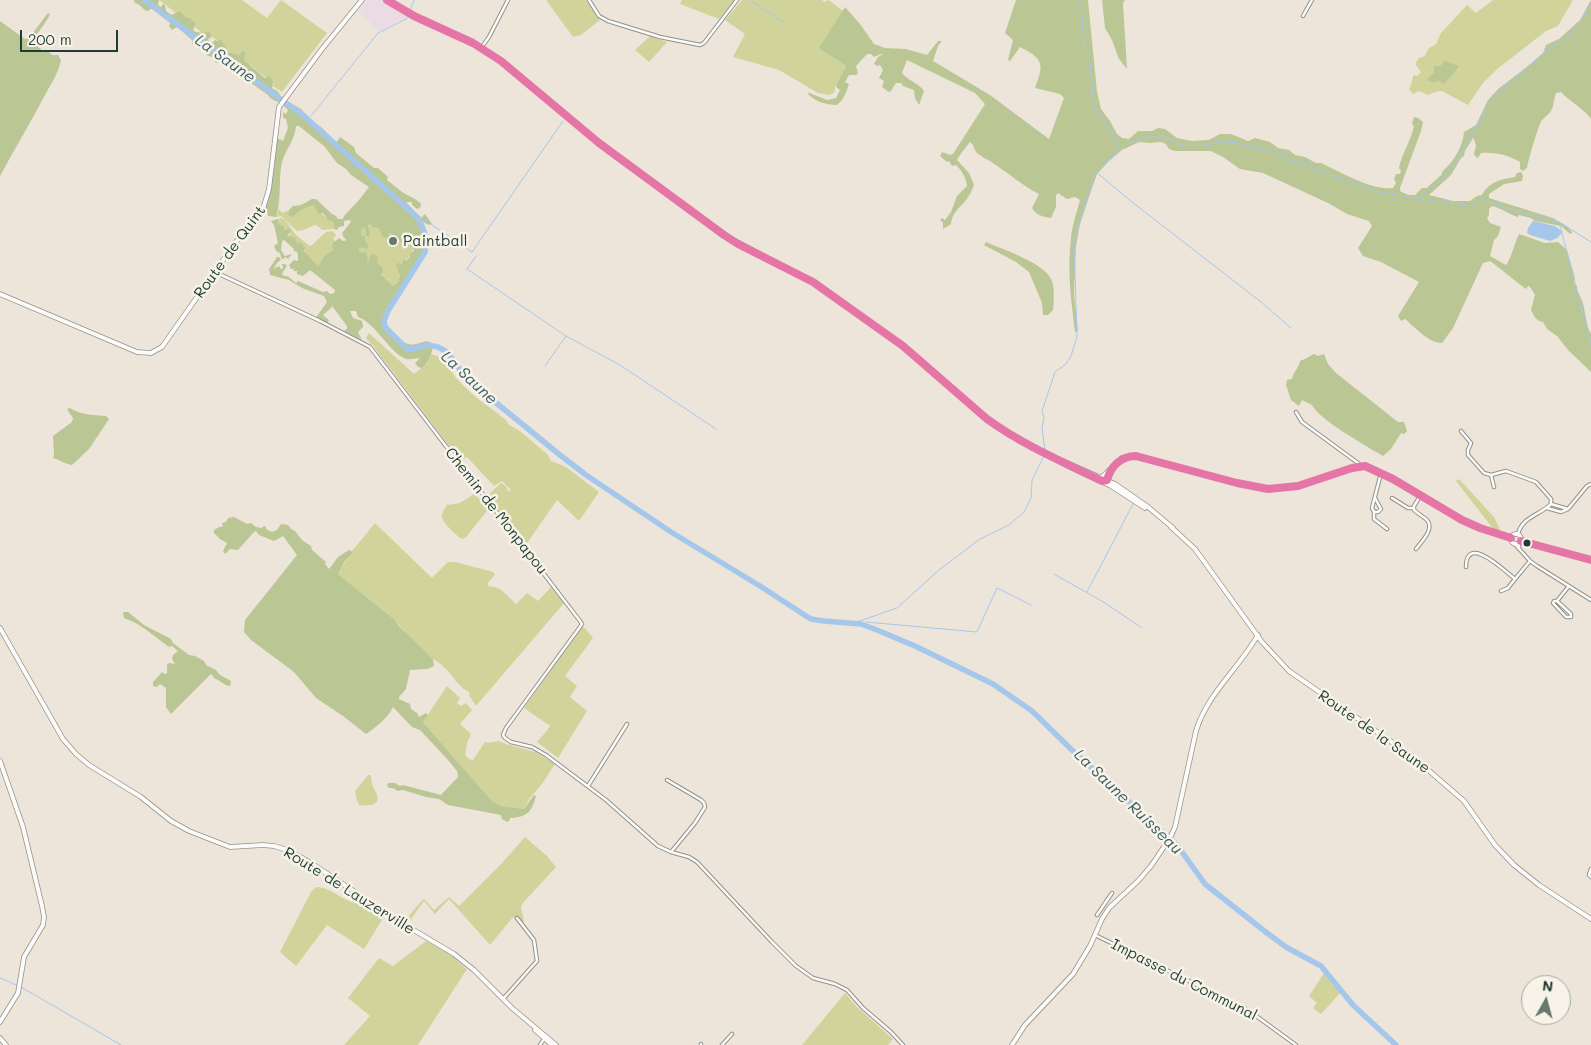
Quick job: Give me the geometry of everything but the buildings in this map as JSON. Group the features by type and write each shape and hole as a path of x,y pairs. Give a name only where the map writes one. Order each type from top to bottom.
{"street":[{"name":"Route de Quint","path":"0,294 142,354 159,349 167,341 266,202 274,153 277,115 280,105 361,0"},
{"name":"Route de la Saune","path":"387,0 414,16 460,36 481,48 518,74 598,143 713,228 738,244 819,286 911,352 992,422 1020,441 1103,479 1142,502 1173,528 1199,554 1262,642 1282,664 1294,675 1397,744 1464,801 1495,845 1520,870 1539,885 1591,918"},
{"path":"481,48 490,37 508,0"},
{"path":"589,0 599,16 608,21 660,37 702,44 737,0"},
{"path":"1303,16 1312,0"},
{"name":"Chemin de Monpapou","path":"215,272 320,321 370,347 582,624 506,728 503,735 507,740 532,747 546,755 588,786 648,839 658,846 689,857 697,862 796,966 813,978 835,984 846,990 903,1045"},
{"path":"1296,412 1302,422 1362,466 1381,473 1470,524 1511,538 1530,561 1591,600"},
{"path":"1461,431 1471,443 1468,452 1470,457 1484,473 1491,474 1506,471 1536,482 1550,498 1551,504"},
{"path":"1103,479 1122,458 1129,456 1136,456 1244,485 1277,488 1304,485 1362,466"},
{"path":"1381,473 1372,508 1374,519 1387,529"},
{"path":"1491,474 1494,488"},
{"path":"1547,508 1561,512 1568,509 1587,486 1591,484"},
{"path":"1374,496 1381,509 1378,512 1374,512"},
{"path":"1414,508 1420,496"},
{"path":"1392,498 1406,507 1414,508"},
{"path":"1518,534 1522,523 1551,504"},
{"path":"1551,504 1568,509"},
{"path":"1414,508 1415,512 1428,521 1430,526 1428,532 1416,548"},
{"path":"1511,538 1514,534 1518,534"},
{"path":"1518,534 1521,536 1519,549"},
{"path":"1514,543 1520,542 1591,560"},
{"path":"1466,567 1466,558 1473,553 1478,553 1490,558 1515,579"},
{"path":"1501,591 1508,588 1530,561"},
{"path":"1557,601 1571,614 1571,618 1566,617 1553,605 1554,601 1557,601 1569,586"},
{"name":"Route de Lauzerville","path":"0,628 63,739 89,765 141,797 171,821 189,832 230,847 263,844 278,847 304,859 402,923 454,954 478,974 546,1042 556,1045"},
{"path":"1012,1045 1024,1025 1073,974 1084,958 1109,908 1142,877 1173,833 1196,731 1202,714 1258,635"},
{"path":"1248,650 1262,642"},
{"path":"588,786 627,724"},
{"path":"0,761 23,828 43,912 41,929 24,956 18,990 0,1022"},
{"path":"667,780 701,800 705,806 695,823 671,852"},
{"path":"1591,869 1589,875 1591,878"},
{"path":"1096,915 1112,893"},
{"path":"1104,904 1109,908"},
{"path":"503,999 538,961 534,940 517,918"},
{"name":"Impasse du Communal","path":"1095,935 1248,1010 1296,1045"},
{"path":"722,1045 732,1034"},
{"path":"0,1038 6,1045"},
{"path":"0,1043 6,1045"}],"shaded area":[{"path":"367,0 381,0 407,16 379,31 359,12"}],"green space":[{"path":"134,0 159,0 158,5 161,7 163,4 165,5 166,11 171,15 180,11 186,17 192,19 196,24 193,30 201,33 209,31 212,37 208,39 211,44 215,40 221,40 229,52 239,55 243,51 245,53 244,60 265,78 269,76 273,83 272,88 279,93 280,102 272,99 221,59 216,63 212,57 206,55 199,43 192,44 192,40 177,27 172,30 169,26 170,23 151,8 146,11 135,3"},
{"path":"159,0 242,0 267,18 281,0 327,33 282,92 244,60 243,52 239,55 229,52 209,32 202,33 195,27 196,24 192,19 186,17 180,11 176,13"},
{"path":"546,0 586,0 600,20 581,35 573,37"},
{"path":"682,0 735,0 719,19 680,4"},
{"path":"742,0 822,0 824,2 829,0 843,11 820,48 846,66 834,93 829,95 818,93 779,70 733,57 745,34 725,20"},
{"path":"1016,0 1088,0 1097,92 1101,109 1117,134 1122,138 1129,139 1138,131 1152,131 1158,128 1165,129 1177,138 1192,141 1209,140 1220,134 1231,134 1248,141 1255,138 1270,142 1278,148 1289,150 1295,155 1305,157 1316,163 1321,163 1366,184 1376,187 1393,188 1396,183 1394,179 1396,174 1400,174 1399,168 1402,157 1413,131 1414,117 1423,122 1400,191 1408,195 1415,195 1422,188 1427,188 1442,175 1457,153 1462,143 1464,132 1476,125 1488,100 1498,89 1543,53 1546,45 1559,39 1580,20 1591,0 1591,119 1561,92 1556,93 1551,111 1540,123 1527,168 1523,171 1520,169 1520,162 1501,154 1481,153 1478,158 1474,154 1476,146 1473,138 1451,175 1429,195 1453,201 1470,201 1482,195 1492,184 1515,177 1517,173 1521,172 1523,176 1522,181 1504,184 1489,194 1489,198 1553,218 1568,227 1572,232 1571,234 1569,233 1561,226 1535,221 1519,215 1518,217 1492,206 1489,209 1487,218 1490,223 1501,227 1498,236 1494,240 1490,256 1506,265 1519,234 1545,243 1558,242 1567,250 1575,278 1574,284 1577,286 1583,302 1591,334 1591,372 1568,350 1557,336 1547,329 1543,322 1534,316 1531,310 1535,295 1530,287 1528,286 1526,289 1490,261 1483,263 1453,328 1442,343 1437,342 1427,338 1405,319 1401,321 1398,316 1419,282 1381,262 1363,256 1358,248 1372,226 1369,221 1347,214 1328,203 1263,173 1240,169 1211,151 1175,151 1169,149 1166,144 1161,142 1139,142 1122,150 1097,174 1080,224 1076,246 1074,294 1078,331 1075,332 1069,261 1073,223 1080,200 1075,197 1067,199 1058,193 1056,195 1056,207 1051,218 1040,215 1032,208 1039,194 976,152 970,142 957,160 969,173 974,185 967,198 955,213 951,224 943,229 943,223 940,220 942,218 945,220 951,212 957,196 967,186 965,177 958,167 956,165 952,166 949,161 947,162 940,156 942,152 950,155 953,154 985,104 975,93 907,60 902,73 924,91 919,105 915,98 914,90 903,86 901,83 896,83 889,92 882,87 884,81 879,78 883,70 880,65 874,64 878,57 883,54 874,57 871,54 867,54 856,66 858,73 856,75 849,75 845,82 849,84 846,93 837,105 820,102 812,98 807,92 827,100 836,98 840,90 836,85 846,66 819,48 845,7 874,44 885,48 906,49 927,55 938,41 942,41 938,46 933,61 990,95 1049,139 1064,98 1060,94 1035,88 1041,68 1038,59 1034,55 1020,47 1010,61 1008,60 1013,40 1005,33"},
{"path":"1102,0 1125,0 1123,3 1127,69 1119,59 1105,28"},
{"path":"1493,0 1573,0 1558,26 1546,31 1496,70 1483,83 1468,105 1442,91 1428,95 1419,91 1413,94 1409,89 1414,75 1417,76 1421,72 1415,64 1419,58 1425,56 1428,49 1436,44 1441,33 1467,5 1476,13"},
{"path":"48,13 50,14 33,43 42,50 47,50 52,55 58,55 61,60 60,65 0,176 0,21 25,39 29,38"},
{"path":"650,36 667,42 649,62 635,50"},
{"path":"1445,61 1459,66 1443,85 1440,80 1434,83 1429,81 1427,79 1434,73 1434,66 1440,66"},
{"path":"287,101 301,109 336,143 340,137 354,147 356,153 388,177 387,180 421,204 420,208 417,209 412,205 412,202 406,202 421,218 425,214 432,224 429,225 423,222 428,238 426,255 388,314 386,324 396,336 407,344 414,345 426,341 432,343 430,356 422,368 418,367 415,363 420,358 408,359 398,354 370,324 358,317 356,311 350,311 353,318 362,321 363,327 358,332 362,340 344,331 347,329 347,326 332,306 323,315 329,320 327,325 321,323 315,319 327,302 324,296 302,288 289,280 270,275 269,269 277,257 279,257 281,260 273,269 279,266 281,269 283,268 282,264 285,264 287,266 282,275 289,277 296,283 298,281 323,292 334,293 335,290 310,270 303,276 297,274 297,271 293,271 294,269 291,269 289,265 294,260 298,261 298,254 284,240 282,241 281,250 285,256 292,254 288,259 286,257 281,258 280,253 276,251 274,246 278,243 274,225 271,221 278,219 279,224 285,230 290,229 291,231 287,236 295,238 297,244 300,242 305,247 304,251 318,266 324,256 333,250 332,244 339,238 345,241 346,239 342,233 351,222 350,220 344,221 344,226 339,227 337,230 334,229 333,222 328,220 323,213 318,214 314,205 301,210 292,217 288,215 289,210 293,206 316,199 338,219 343,219 369,187 337,163 324,146 299,126 296,126 294,136 282,162 276,217 268,216 267,212 264,213 263,210 268,202 275,164 274,155 277,138 283,141 288,128 286,119 283,118 283,112 286,114 288,110 283,105","holes":["370,224 379,229 383,237 388,238 389,233 391,233 392,237 401,242 404,241 405,246 411,245 414,251 406,261 404,259 402,264 397,263 396,267 399,268 397,270 400,276 398,282 393,286 381,274 383,268 377,262 378,257 374,254 370,255 369,262 367,263 368,257 365,252 360,252 359,247 367,249 369,246 365,241 365,237 361,235 361,230 365,227 366,236 370,236 368,226"]},
{"path":"314,205 325,217 333,222 334,229 322,230 315,225 297,231 281,216 276,217 279,209 282,213 289,210 288,215"},
{"path":"278,219 285,220 296,235 310,246 326,232 333,231 336,235 333,239 335,241 333,250 324,256 318,266 307,255 300,242 297,244 287,236 291,234 279,224"},
{"path":"370,224 373,227 391,233 396,238 412,246 411,255 401,265 398,273 400,276 398,282 393,286 370,262 367,263 360,252 359,247 363,247 365,241 361,235 361,230 365,226 366,229"},
{"path":"986,242 1032,262 1047,273 1052,282 1054,294 1053,310 1048,315 1043,315 1042,303 1029,272 1016,262 984,245"},
{"path":"369,333 414,374 427,363 431,355 440,357 469,391 506,420 509,425 520,431 548,455 551,461 566,467 599,492 579,521 557,500 525,546 494,504 496,502 491,501 489,494 501,483 506,486 508,492 511,490 502,481 494,486 467,457 459,459 366,338"},
{"path":"1314,354 1318,356 1324,354 1328,364 1336,373 1398,422 1404,422 1407,431 1404,434 1401,433 1391,449 1383,456 1333,425 1316,411 1312,405 1302,400 1299,406 1291,400 1286,385 1287,380 1292,379 1300,361"},
{"path":"70,408 92,415 106,416 109,419 89,449 72,465 53,458 53,436 72,422 73,418 67,409"},
{"path":"1459,479 1494,517 1500,530 1494,530 1456,481"},
{"path":"474,494 484,503 487,511 463,539 446,525 442,515 447,505 460,503"},
{"path":"234,517 247,524 251,523 256,527 262,528 264,526 272,532 277,530 281,524 288,525 326,562 325,564 329,569 338,557 349,550 353,552 345,561 338,574 395,620 433,659 434,666 427,669 410,670 406,689 399,699 410,704 411,709 419,717 426,713 428,715 423,722 492,801 501,806 524,809 534,795 536,796 533,806 528,813 510,818 507,822 502,819 501,815 448,805 439,799 403,790 398,791 387,786 388,783 395,783 400,786 403,785 441,795 458,777 457,771 420,730 412,727 393,707 385,719 366,734 316,698 294,672 251,640 244,632 245,620 297,555 283,536 274,541 259,535 256,531 238,550 230,549 225,554 223,551 227,543 214,533 214,530 223,526 222,523 226,522 228,518"},
{"path":"375,523 432,578 448,562 455,562 493,572 495,575 487,584 490,587 501,590 516,604 527,593 538,601 551,587 564,603 476,706 469,692 417,644 395,620 338,574 352,551"},
{"path":"123,612 128,612 144,625 171,639 173,643 189,655 204,661 206,665 231,681 230,686 215,679 211,674 171,714 166,707 166,688 160,684 157,687 153,686 153,682 162,672 167,673 167,665 169,663 175,664 172,659 173,655 178,651 172,646 169,647 137,624 124,618"},
{"path":"582,627 593,638 565,676 577,686 570,697 587,711 558,758 537,742 550,726 524,708"},
{"path":"447,686 460,698 457,703 461,706 466,703 472,710 460,724 471,734 465,755 469,759 473,760 485,742 499,741 535,752 555,764 524,809 501,806 492,801 423,722"},
{"path":"368,775 371,777 378,799 375,803 369,805 359,805 355,791"},
{"path":"525,837 547,856 556,867 522,904 524,921 520,925 513,917 490,945 449,899 435,914 424,901 408,923 406,920 424,899 434,910 449,897 459,906"},
{"path":"316,887 328,890 352,902 364,902 385,915 364,949 327,925 296,966 280,952 311,892"},
{"path":"426,941 447,952 467,969 418,1045 344,1045 370,1016 348,998 379,958 393,966"},
{"path":"1324,973 1340,993 1321,1014 1313,1008 1317,1003 1309,996"},
{"path":"845,993 857,1007 893,1039 888,1045 802,1045"}],"water":[{"path":"1533,221 1555,226 1563,232 1557,238 1550,241 1530,235 1527,233 1528,228"}],"waterway":[{"name":"La Saune","path":"144,0 304,116 418,218 425,235 425,252 388,311 384,321 385,327 408,350 428,345 438,347 447,352 467,379 586,475 671,532 811,619 861,624 877,630 915,646 993,684 1032,711 1177,845 1205,884 1286,947 1321,966 1353,1005 1396,1045"},
{"path":"410,11 414,0"},
{"path":"750,0 783,22"},
{"path":"1079,0 1081,4 1084,46 1089,54 1094,106 1114,137 1119,149"},
{"path":"1045,450 1042,411 1055,372 1066,364 1071,356 1077,336 1074,242 1096,172 1125,145 1146,137 1166,137 1175,143 1187,146 1208,145 1218,142 1237,143 1284,155 1291,161 1295,160 1302,165 1311,164 1314,170 1331,176 1338,176 1344,181 1373,191 1420,199 1425,192 1441,180 1456,162 1485,111 1499,91 1546,51 1567,36 1580,22 1591,4"},
{"path":"311,116 378,33 406,19 408,16"},
{"path":"472,252 563,121"},
{"path":"1096,172 1261,302 1291,328"},
{"path":"1420,199 1473,206 1481,199 1518,212 1559,222 1591,242"},
{"path":"425,220 472,252"},
{"path":"1559,222 1591,344"},
{"path":"476,256 467,269 566,336 620,365 716,429"},
{"path":"545,366 566,336"},
{"path":"851,624 897,608 939,570 980,539 1009,525 1024,512 1031,498 1032,480 1044,456"},
{"path":"1087,592 1133,504"},
{"path":"1054,574 1105,603 1142,628"},
{"path":"866,622 977,632 997,588 1031,605"},
{"path":"0,978 21,987 121,1045"}],"transit line":[{"path":"387,0 414,16 473,43 501,61 599,143 724,235 813,282 903,346 987,419 1029,445 1102,481 1107,480 1111,470 1117,463 1131,456 1268,489 1298,486 1352,468 1365,466 1393,479 1462,520 1511,538"},
{"path":"1521,541 1591,560"}],"place":[{"name":"Paintball","path":"393,241"}],"water label":[{"name":"La Saune Ruisseau","path":"1128,802"}]}
